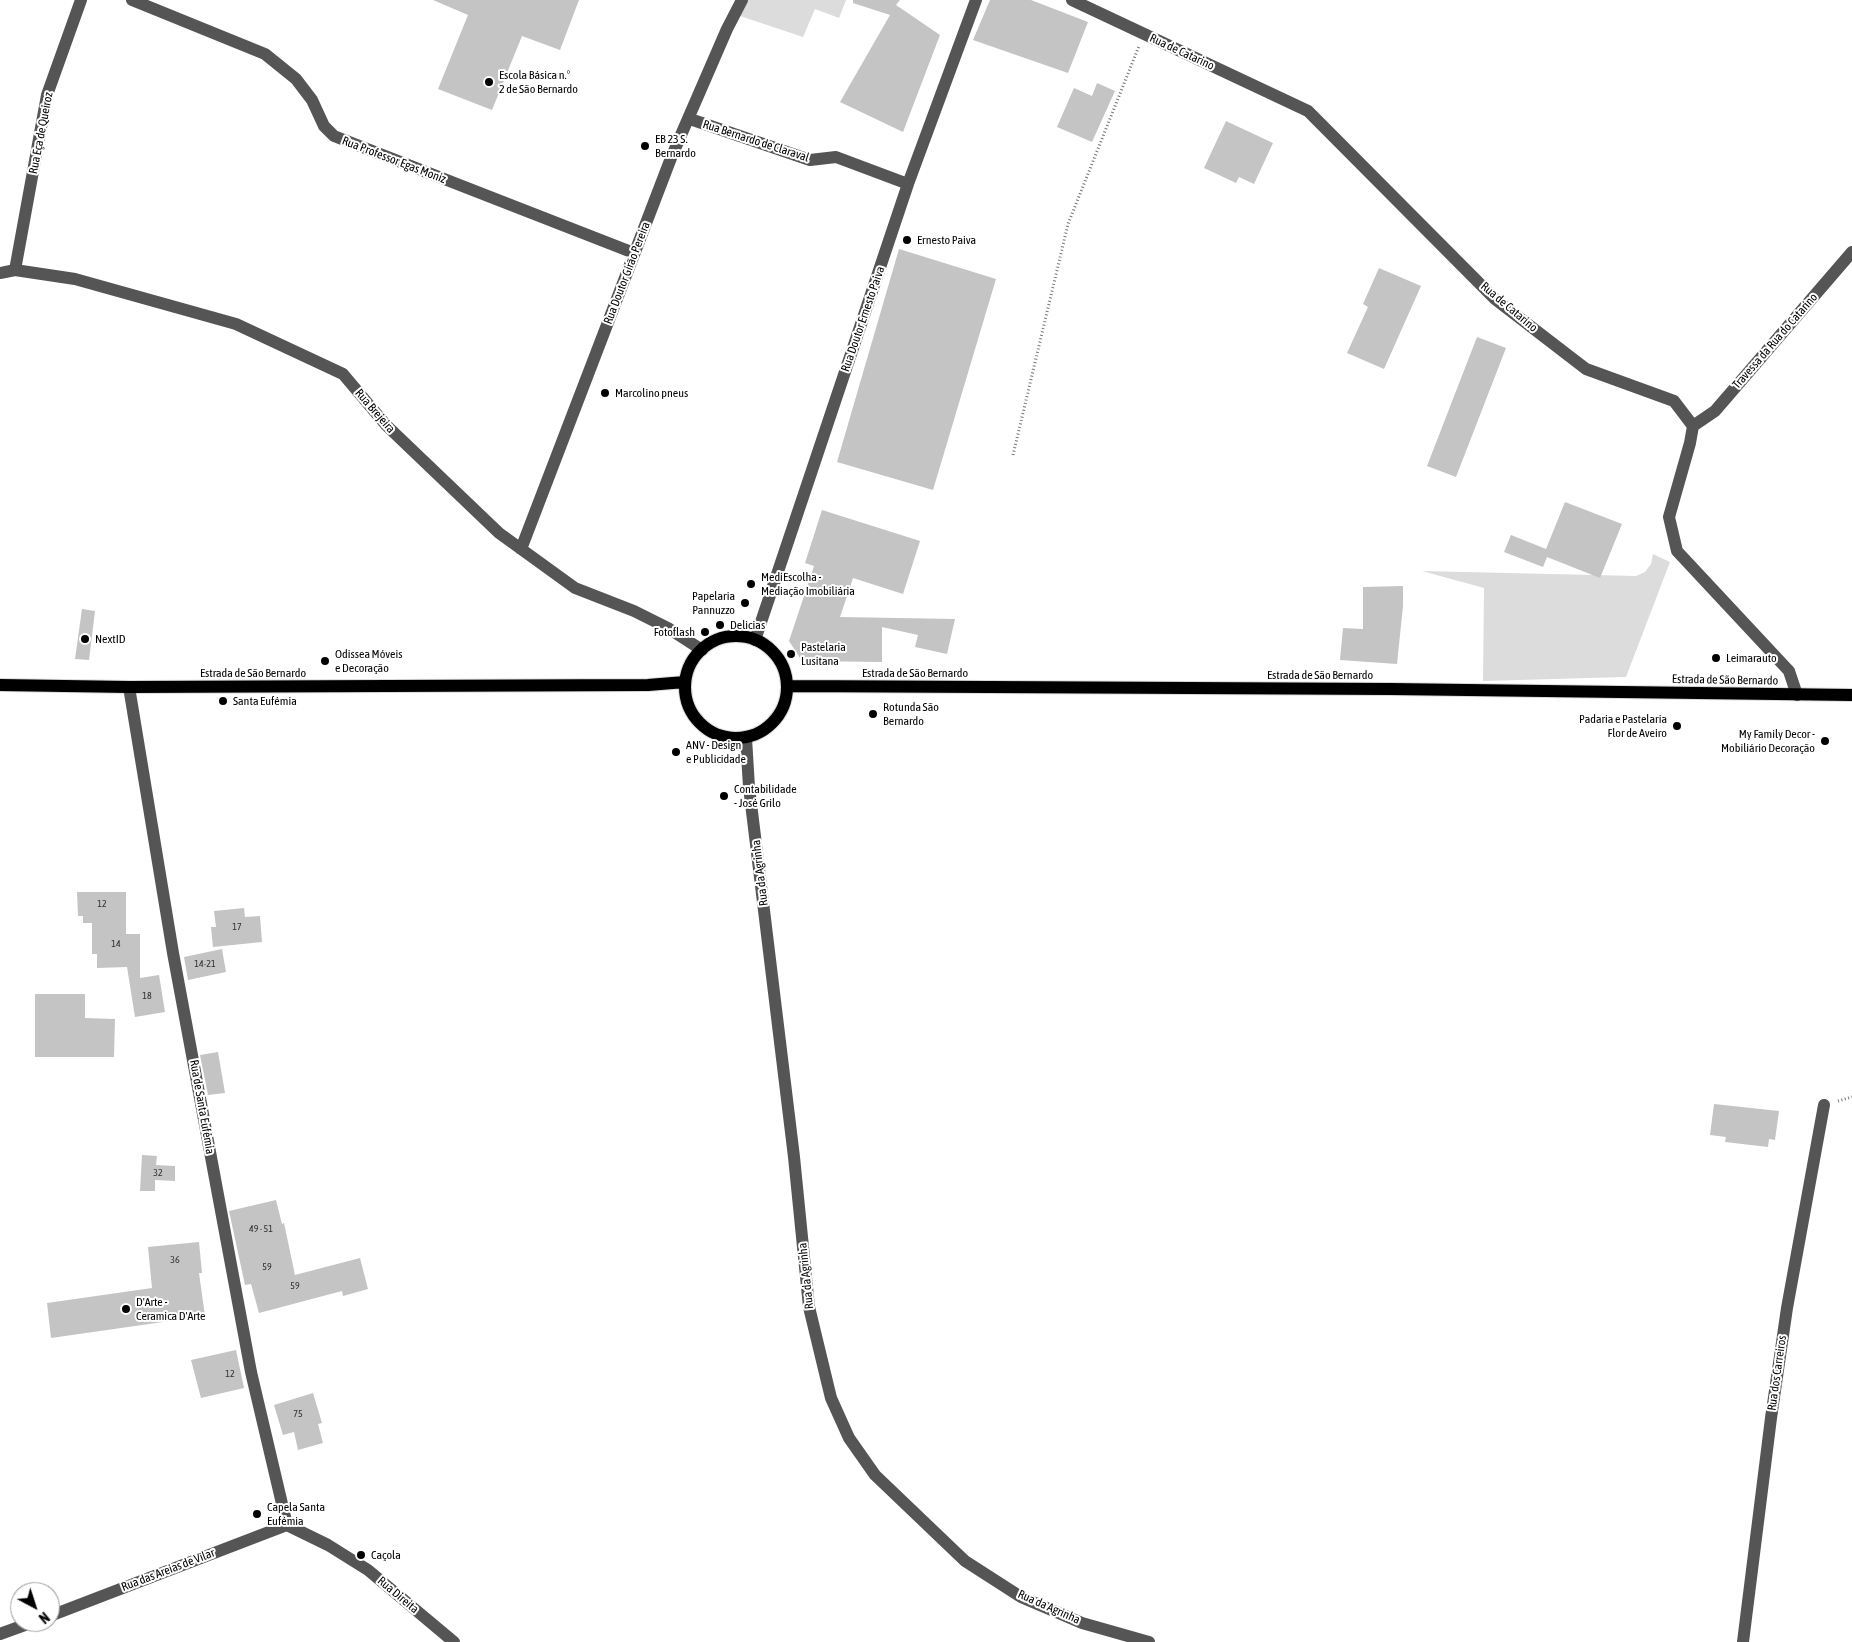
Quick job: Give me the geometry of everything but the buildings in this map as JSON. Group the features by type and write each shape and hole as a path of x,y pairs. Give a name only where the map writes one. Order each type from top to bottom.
{"main road":[{"path":"741,636 755,640 768,647 779,658 788,686 786,700 780,714 771,725 759,733 746,738 730,738 715,734 702,725 692,713 686,698 685,682 688,670 702,650 713,642 727,637 741,636"},
{"name":"Estrada de São Bernardo","path":"0,685 129,687 648,685 685,682"},
{"name":"Estrada de São Bernardo","path":"788,686 1381,689 1852,695"}],"street":[{"name":"Rua Eça de Queiroz","path":"15,270 47,95 81,0"},
{"name":"Rua Professor Egas Moniz","path":"132,0 265,54 296,79 312,100 324,126 334,136 634,253"},
{"name":"Rua Doutor Girão Pereira","path":"521,549 672,158 727,29 742,0"},
{"name":"Rua Doutor Ernesto Paiva","path":"755,640 908,184 976,0"},
{"name":"Rua de Catarino","path":"1072,0 1308,111 1495,299 1586,369 1674,402 1693,426"},
{"name":"Rua Bernardo de Claraval","path":"690,119 810,160 836,157 908,184"},
{"name":"Travessa da Rua do Catarino","path":"1693,426 1715,411 1852,252"},
{"name":"Rua Brejeira","path":"0,273 15,270 75,280 236,324 343,374 386,426 499,533 575,588 634,611 668,628 702,650"},
{"path":"1693,426 1669,518 1677,551 1789,670 1797,695"},
{"name":"Rua de Santa Eufémia","path":"129,687 173,953 228,1247 252,1372 287,1525"},
{"name":"Rua da Agrinha","path":"746,738 749,788 794,1157 809,1307 831,1398 849,1438 875,1475 965,1562 1021,1597 1082,1623 1149,1642"},
{"name":"Rua dos Carreiros","path":"1743,1642 1787,1308 1824,1105"},
{"name":"Rua das Areias de Vilar","path":"60,1612 287,1525"},
{"name":"Rua Direita","path":"287,1525 328,1545 368,1570 454,1642"}],"path":[{"path":"1014,455 1068,224 1144,34"}],"shaded area":[{"path":"748,0 846,0 839,18 815,9 803,37 740,16"},
{"path":"1653,554 1670,562 1626,677 1483,681 1484,588 1422,571 1636,576 1645,572 1651,564"}],"place":[{"name":"Escola Básica n.º 2 de São Bernardo","path":"489,82"},
{"name":"EB 23 S. Bernardo","path":"645,146"},
{"name":"Ernesto Paiva","path":"907,240"},
{"name":"Marcolino pneus","path":"605,393"},
{"name":"MediEscolha - Mediação Imobiliária","path":"751,584"},
{"name":"Papelaria Pannuzzo","path":"745,603"},
{"name":"Delicias","path":"720,625"},
{"name":"Fotoflash","path":"705,632"},
{"name":"NextID","path":"85,639"},
{"name":"Pastelaria Lusitana","path":"791,654"},
{"name":"Leimarauto","path":"1716,658"},
{"name":"Odissea Móveis e Decoração","path":"325,661"},
{"name":"Santa Eufémia","path":"223,701"},
{"name":"Rotunda São Bernardo","path":"873,714"},
{"name":"Padaria e Pastelaria Flor de Aveiro","path":"1677,726"},
{"name":"My Family Decor - Mobiliário Decoração","path":"1825,741"},
{"name":"ANV - Design e Publicidade","path":"676,752"},
{"name":"Contabilidade - José Grilo","path":"724,796"},
{"name":"D'Arte - Ceramica D'Arte","path":"126,1309"},
{"name":"Capela Santa Eufémia","path":"257,1514"},
{"name":"Caçola","path":"361,1555"}]}
